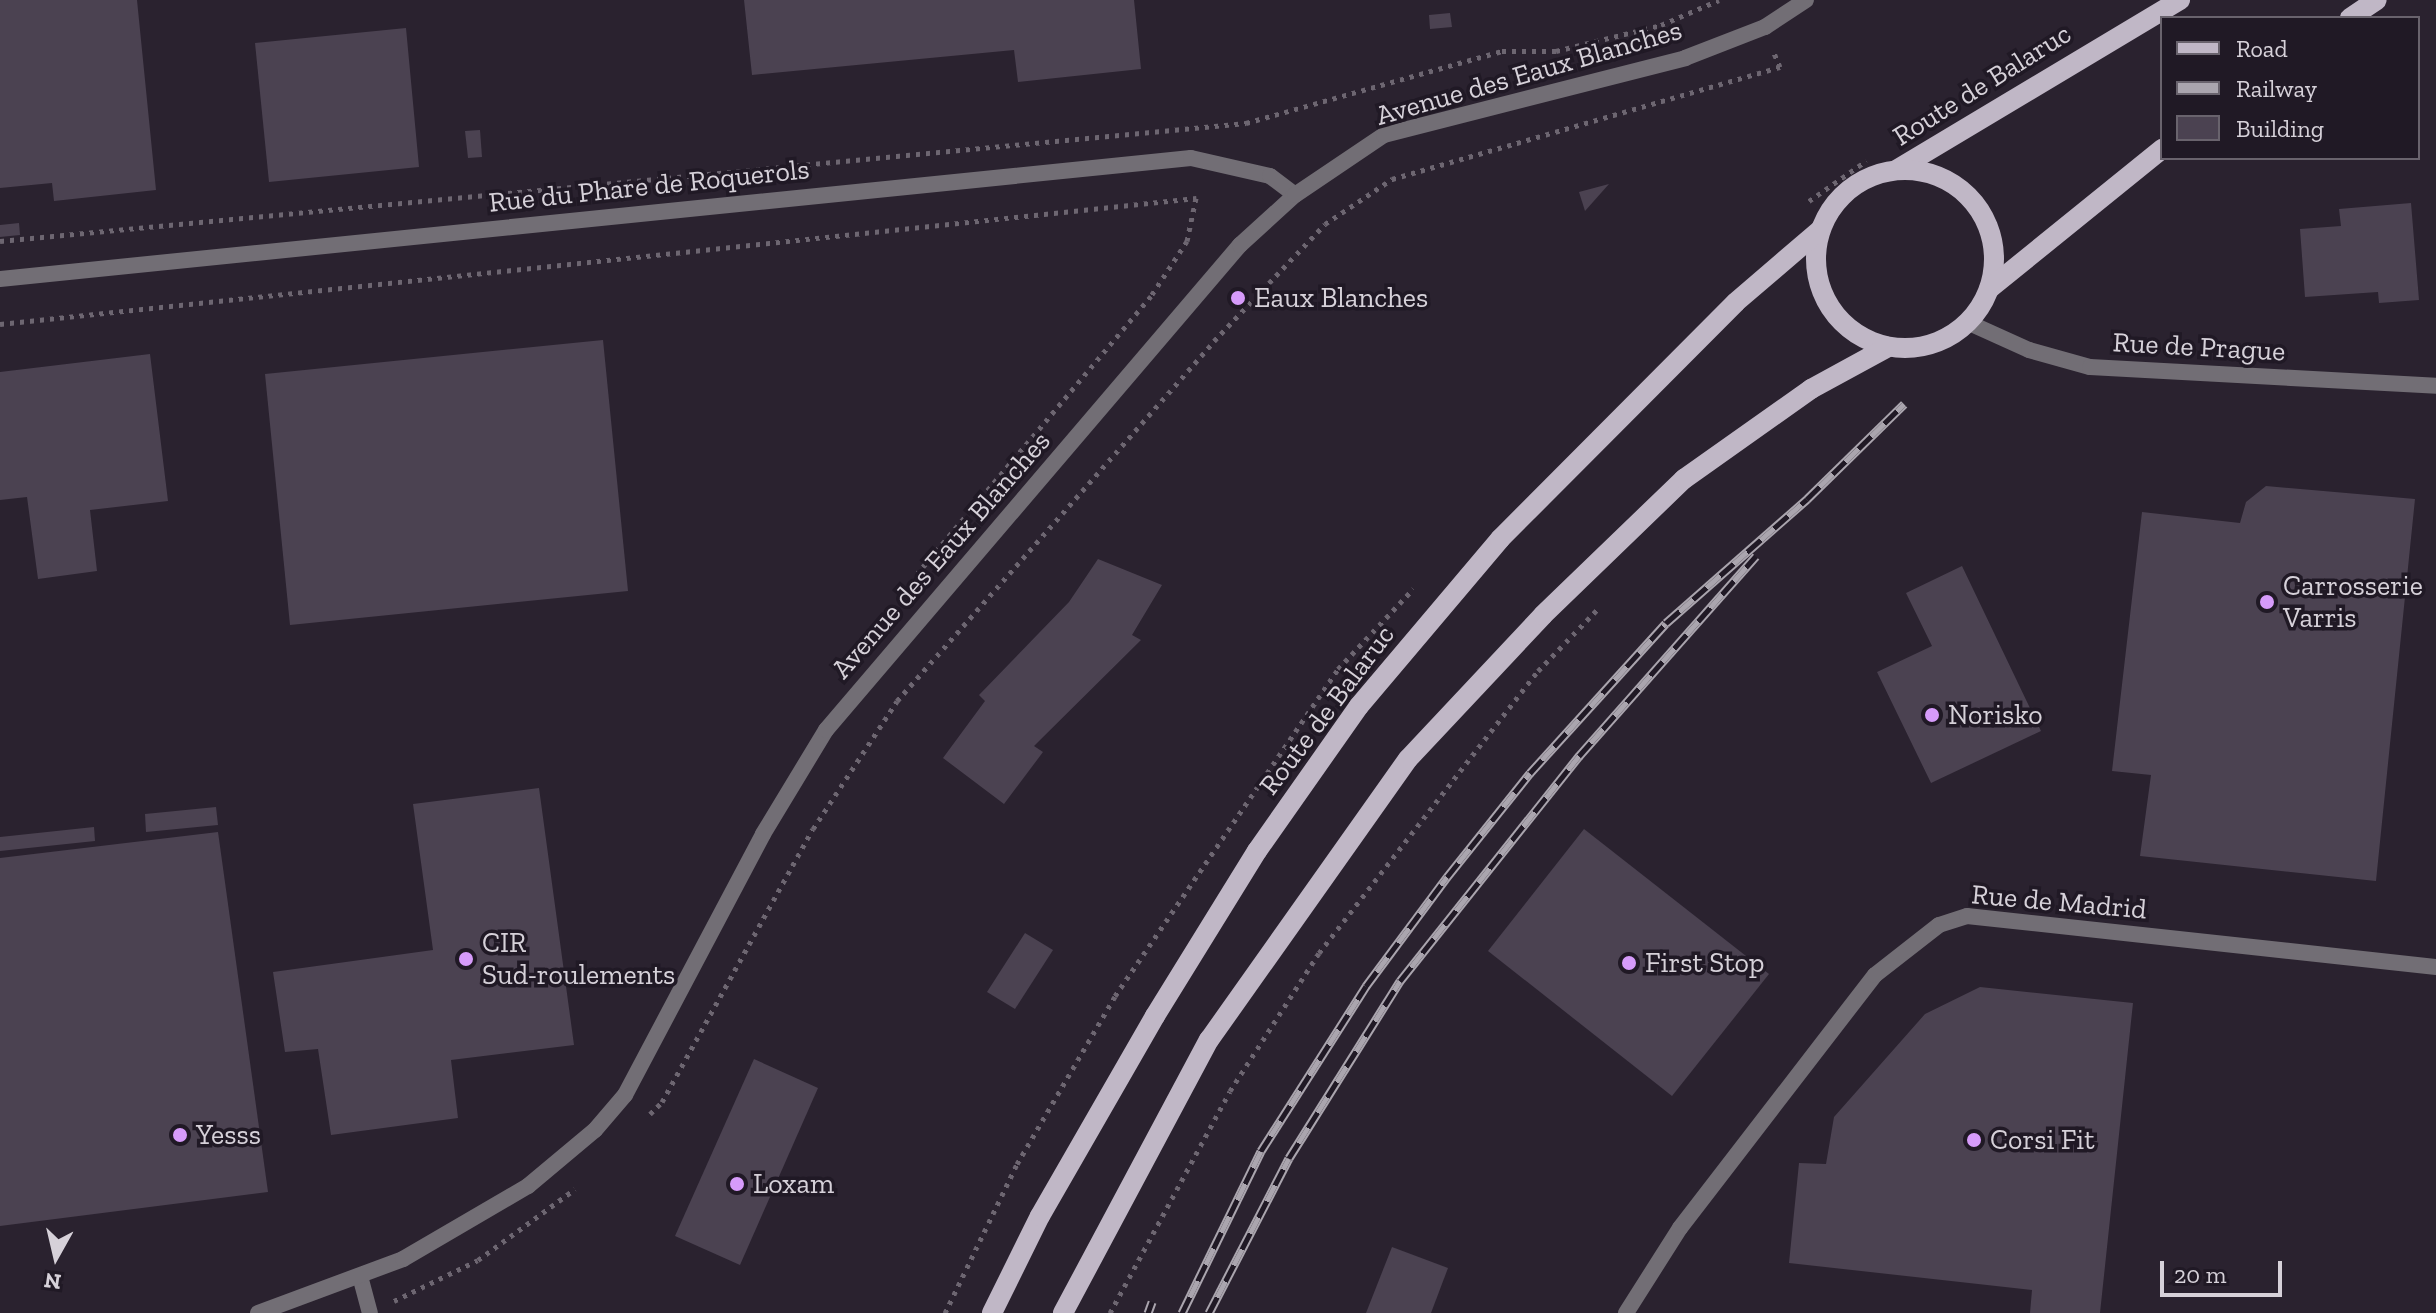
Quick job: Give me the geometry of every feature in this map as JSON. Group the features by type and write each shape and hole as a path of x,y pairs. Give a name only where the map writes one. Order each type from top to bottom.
{"main road":[{"name":"Route de Balaruc","path":"1896,170 2180,0"},
{"path":"2353,16 2377,0"},
{"path":"1063,1313 1209,1040 1408,759 1543,615 1684,479 1811,389 1888,347 1938,342 1967,322 1989,289 2160,151"},
{"path":"1888,347 1864,339 1827,304 1815,255 1820,230 1849,189 1896,170 1946,180 1975,204 1992,238 1989,289"},
{"name":"Route de Balaruc","path":"992,1313 1040,1216 1155,1016 1257,851 1359,706 1500,539 1736,302 1820,230"}],"street":[{"name":"Avenue des Eaux Blanches","path":"258,1313 403,1259 498,1205 595,1130 625,1095 763,834 826,730 1240,245 1295,195 1384,135 1685,58 1765,27 1806,0"},
{"name":"Rue du Phare de Roquerols","path":"0,279 1191,158 1270,176 1295,195"},
{"name":"Rue de Prague","path":"1967,322 2029,350 2090,367 2436,386"},
{"name":"Rue de Madrid","path":"1626,1313 1680,1228 1875,975 1939,925 1967,916 2436,967"},
{"path":"360,1276 370,1312"}],"path":[{"path":"0,241 1246,123 1502,51 1556,51 1661,25 1719,0"},
{"path":"639,1124 662,1102 813,829 897,701 1214,341 1325,224 1392,179 1780,67 1765,27"},
{"path":"0,324 1196,198 1187,241 1151,296 911,581"},
{"path":"1110,1313 1230,1091 1319,953 1538,671 1600,607"},
{"path":"370,1312 478,1260 561,1202 583,1180"}],"building":[{"path":"0,0 137,0 156,190 54,201 52,183 0,188"},
{"path":"744,0 1134,0 1141,69 1018,82 1014,50 752,75"},
{"path":"1450,13 1452,27 1430,29 1429,15"},
{"path":"406,28 419,167 269,182 255,43"},
{"path":"480,130 482,157 468,158 465,131"},
{"path":"1609,184 1585,211 1579,192"},
{"path":"2411,203 2419,300 2379,303 2378,292 2305,297 2300,229 2341,226 2339,209"},
{"path":"19,223 20,235 0,237 0,225"},
{"path":"603,340 628,591 290,625 265,374"},
{"path":"150,354 168,501 90,510 97,571 38,579 27,497 0,500 0,372"},
{"path":"2266,486 2415,499 2376,881 2140,856 2151,775 2112,771 2142,512 2240,523 2246,502"},
{"path":"1098,559 1162,585 1132,635 1141,640 1034,746 1043,752 1004,804 943,758 985,701 979,695 1069,602"},
{"path":"1962,566 2041,731 1931,783 1877,672 1932,646 1906,593"},
{"name":"CIR Sud-roulements","path":"539,788 574,1045 451,1060 458,1118 331,1135 318,1049 285,1052 273,972 433,950 413,804"},
{"path":"216,807 218,825 146,832 145,814"},
{"path":"94,827 95,841 0,851 0,837"},
{"name":"First Stop","path":"1584,829 1769,974 1672,1096 1488,951"},
{"path":"218,832 268,1192 0,1226 0,858"},
{"path":"1025,933 1053,950 1015,1009 987,992"},
{"name":"Corsi Fit","path":"1980,987 2133,1003 2100,1313 2030,1313 2032,1290 1789,1263 1799,1163 1826,1164 1834,1117 1925,1014"},
{"name":"Loxam","path":"754,1059 818,1088 740,1265 675,1236"},
{"path":"1392,1247 1448,1268 1431,1313 1366,1313"}],"railway":[{"path":"1182,1313 1261,1151 1366,986 1447,877 1530,773 1666,623 1807,499 1904,404"},
{"path":"1209,1313 1289,1158 1400,981 1579,756 1756,556"},
{"path":"1148,1313 1152,1302"}],"place":[{"name":"Eaux Blanches","path":"1238,298"},
{"name":"Carrosserie Varris","path":"2267,602"},
{"name":"Norisko","path":"1932,715"},
{"name":"CIR Sud-roulements","path":"466,959"},
{"name":"First Stop","path":"1629,963"},
{"name":"Yesss","path":"180,1135"},
{"name":"Corsi Fit","path":"1974,1140"},
{"name":"Loxam","path":"737,1184"}]}
